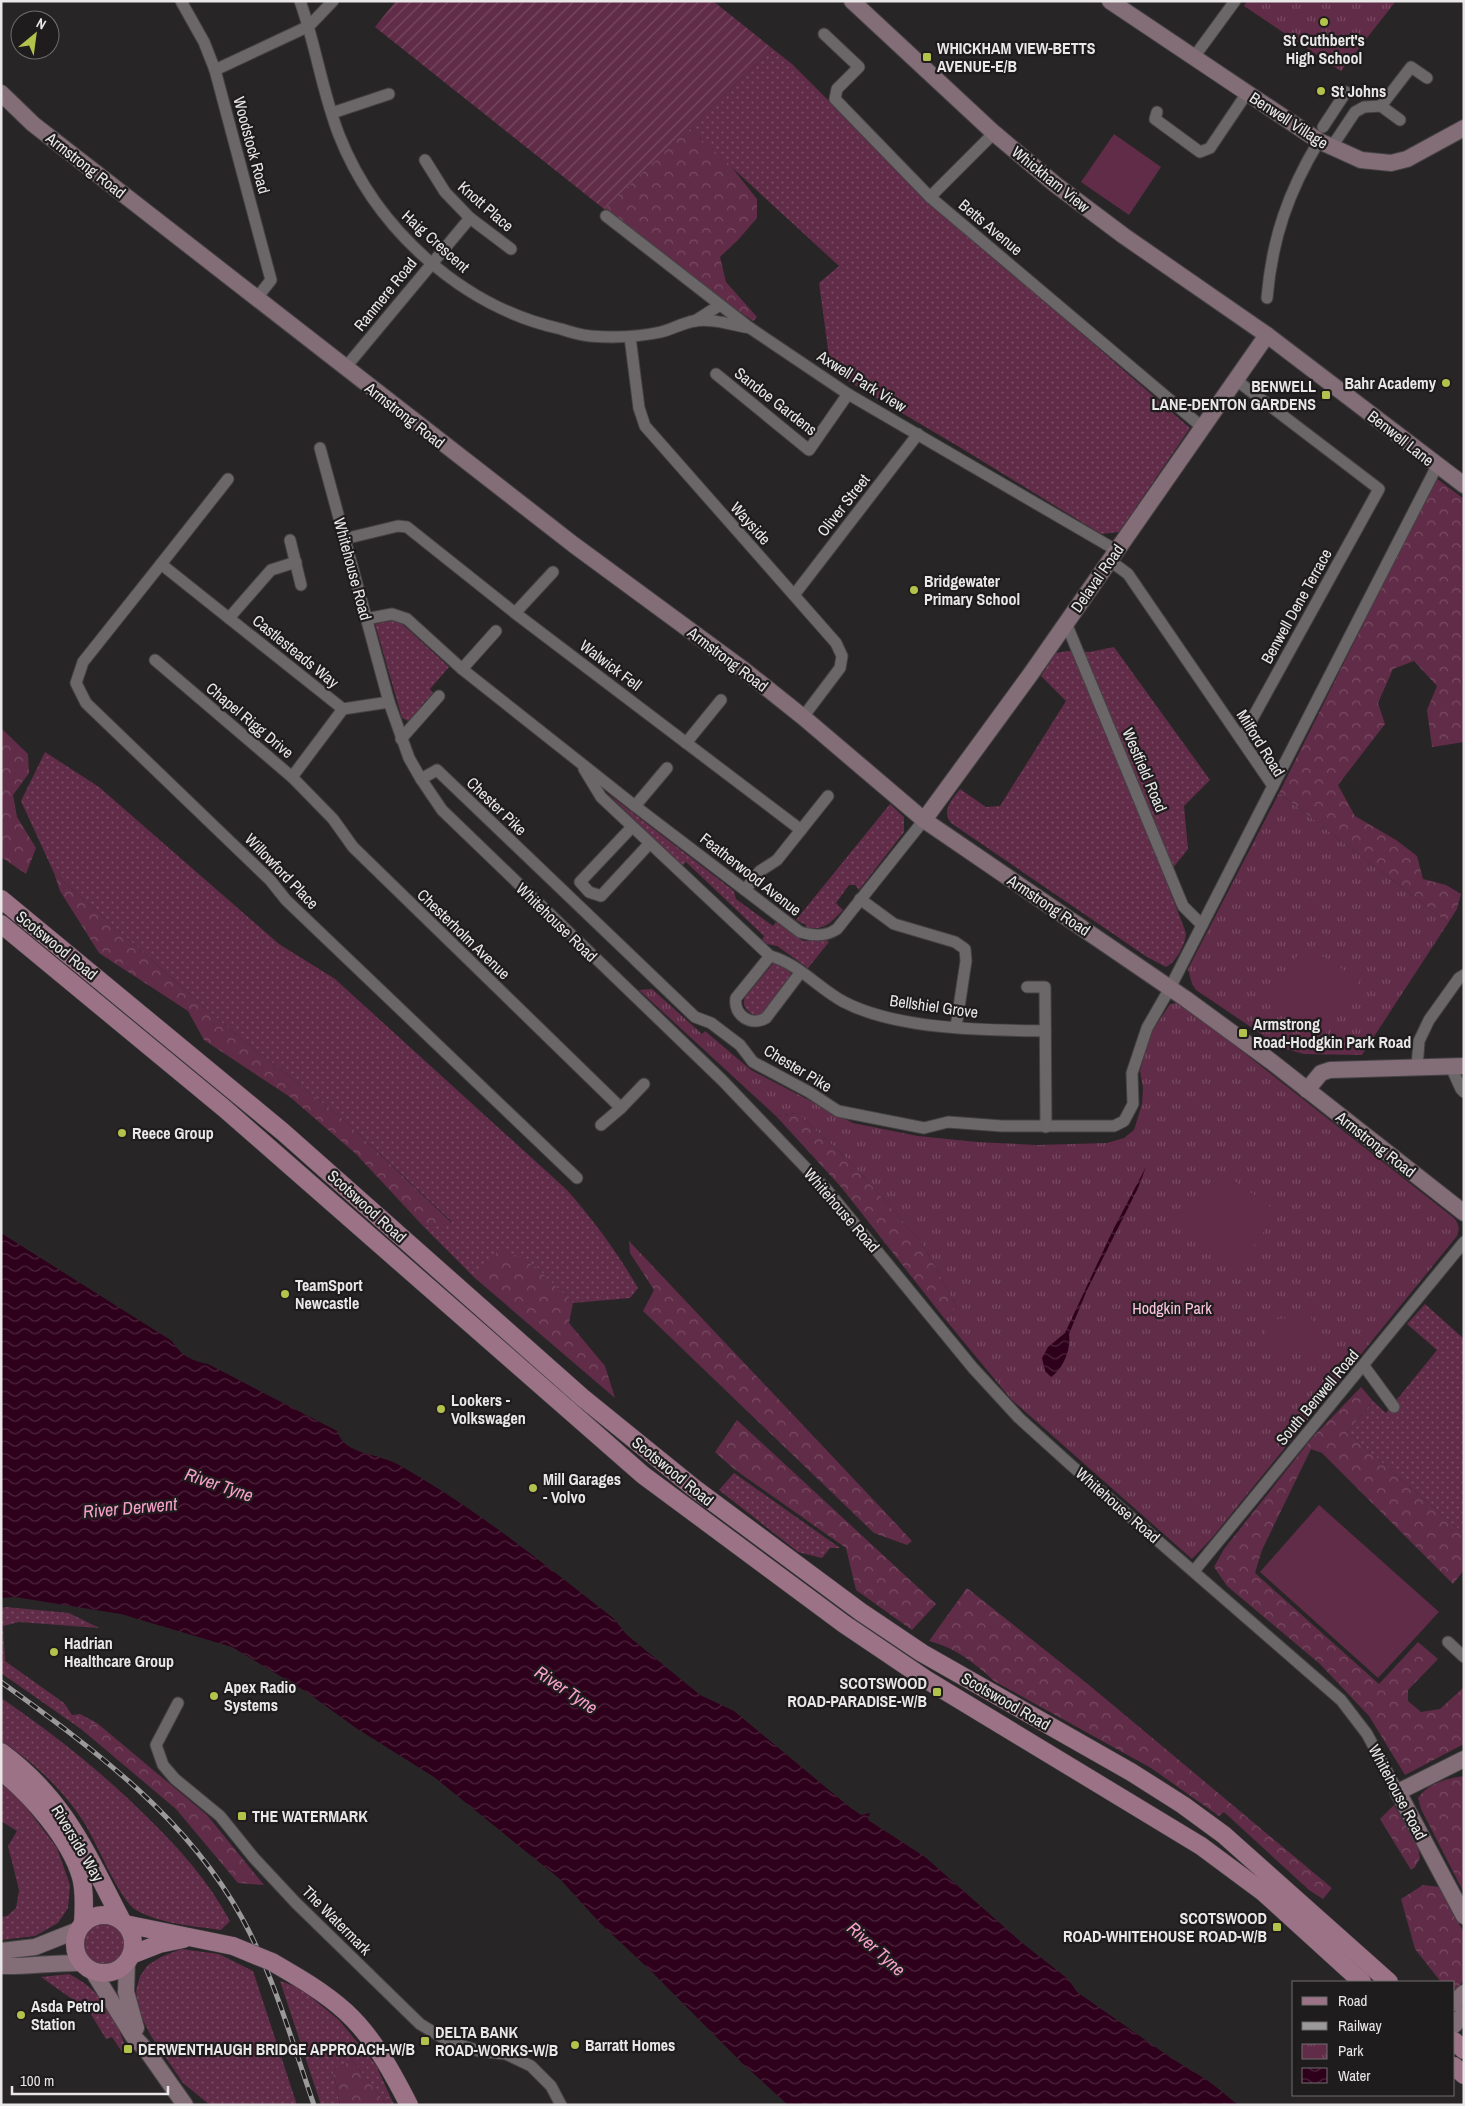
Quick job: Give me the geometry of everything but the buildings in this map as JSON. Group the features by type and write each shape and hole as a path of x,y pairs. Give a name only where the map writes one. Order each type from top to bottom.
{"main road":[{"name":"Scotswood Road","path":"1,899 283,1132 576,1392 694,1488 854,1607 922,1653 1131,1772 1224,1834 1388,1981"},
{"name":"Scotswood Road","path":"1,924 225,1109 644,1475 799,1592 927,1680 1201,1846 1263,1892 1361,1981"},
{"name":"Riverside Way","path":"1,1752 28,1774 55,1802 69,1821 124,1923"},
{"name":"Riverside Way","path":"1,1771 16,1783 42,1811 64,1842 80,1876 84,1897 81,1926"},
{"path":"124,1923 133,1939 129,1958 122,1967 107,1973 87,1966 75,1947 81,1926 90,1918 106,1915 124,1923 233,1946 272,1962 317,1989 355,2021 378,2051 409,2105"},
{"path":"129,1958 159,1944 196,1938"}],"street":[{"name":"Woodstock Road","path":"181,1 204,42 215,70 271,280 256,298"},
{"name":"Haig Crescent","path":"300,1 310,26 339,135 358,176 389,221 431,263 463,288 513,315 589,336 630,337 662,332 695,321 750,328"},
{"path":"215,70 310,26 333,1"},
{"name":"Whickham View","path":"852,1 994,133 1056,185 1124,236 1267,335"},
{"name":"Benwell Village","path":"1110,1 1247,93 1361,160 1391,162 1407,159 1464,128"},
{"path":"1194,57 1235,1"},
{"name":"Betts Avenue","path":"824,34 859,67 837,89 835,99 930,197 1202,427"},
{"path":"1381,106 1411,66 1426,78"},
{"path":"1267,298 1276,235 1292,192 1324,138 1337,105 1346,92"},
{"name":"Armstrong Road","path":"1,93 33,124 345,368 574,545 736,664 804,717 924,820 1170,988 1307,1090 1464,1213"},
{"path":"1156,112 1155,118 1200,152 1210,148 1247,93"},
{"path":"332,112 389,94"},
{"path":"1337,105 1352,116"},
{"path":"1324,138 1364,107 1381,106 1400,120"},
{"path":"930,197 994,133"},
{"name":"Knott Place","path":"425,160 445,192 470,218 511,249"},
{"name":"Axwell Park View","path":"606,216 750,328 848,394 918,434 1113,555"},
{"name":"Ranmere Road","path":"345,368 470,218"},
{"path":"695,321 720,305"},
{"name":"Delaval Road","path":"924,820 1066,623 1267,335"},
{"name":"Benwell Lane","path":"1267,335 1464,485"},
{"name":"Wayside","path":"630,337 639,408 645,426 836,643 842,656 840,668 804,717"},
{"name":"Sandoe Gardens","path":"716,374 809,450 848,394"},
{"name":"Benwell Dene Terrace","path":"1236,380 1379,489 1242,739"},
{"name":"Oliver Street","path":"794,595 918,434"},
{"name":"Whitehouse Road","path":"320,448 389,702 402,738 421,780 442,810 722,1080 827,1190 973,1368 1019,1418 1340,1700 1368,1734 1464,1916"},
{"path":"1273,786 1437,466"},
{"path":"161,564 228,478"},
{"name":"Walwick Fell","path":"344,539 398,526 407,527 513,612 801,830"},
{"path":"290,540 302,585"},
{"name":"Milford Road","path":"1113,555 1128,574 1273,786 1170,988"},
{"name":"Castlesteads Way","path":"229,618 271,570 296,562"},
{"name":"Castlesteads Way","path":"161,564 343,709"},
{"name":"Willowford Place","path":"161,564 82,662 76,683 86,703 270,880 286,900 577,1178"},
{"path":"513,612 553,572"},
{"name":"Featherwood Avenue","path":"366,619 392,614 407,619 462,669 635,806 793,928 809,935 829,934 836,929 924,820"},
{"name":"Westfield Road","path":"1066,623 1183,906 1202,925"},
{"path":"462,669 496,630"},
{"name":"Chapel Rigg Drive","path":"155,660 292,778 343,709"},
{"path":"402,738 439,696"},
{"path":"686,743 721,700"},
{"path":"343,709 389,702"},
{"name":"Featherwood Avenue","path":"579,761 601,797 632,827 770,956 780,958 800,973"},
{"path":"635,806 667,768"},
{"name":"Chester Pike","path":"421,780 437,770 695,1017 711,1023 740,1045 753,1062 838,1110 924,1128 948,1122 1002,1126 1114,1126 1124,1121 1133,1104 1132,1073 1147,1028 1170,988"},
{"name":"Chesterholm Avenue","path":"292,778 333,819 353,848 621,1108"},
{"path":"745,890 760,871 777,860 828,796"},
{"path":"632,827 580,882 589,892 601,896 650,843"},
{"path":"860,899 894,924 955,942 965,949 966,961 956,1027"},
{"path":"770,956 736,998 737,1011 753,1022 759,1022 766,1018 800,973"},
{"name":"Bellshiel Grove","path":"800,973 845,1002 876,1014 914,1022 956,1027 1045,1031"},
{"path":"1417,1067 1419,1041 1429,1020 1459,978 1464,975"},
{"path":"1027,987 1046,987 1046,1127"},
{"path":"1307,1090 1321,1073 1330,1070 1458,1066 1461,1089 1464,1092"},
{"path":"601,1125 644,1084"},
{"name":"South Benwell Road","path":"1194,1571 1464,1242"},
{"path":"1364,1366 1394,1407"},
{"path":"1448,1642 1463,1654"},
{"name":"The Watermark","path":"178,1703 156,1745 163,1765 175,1779 220,1816 254,1858 296,1903 420,2024 448,2041 479,2051 506,2054 531,2066 550,2086 561,2105"},
{"path":"1398,1792 1464,1759"},
{"path":"1,1951 26,1949 81,1926"},
{"path":"129,1958 127,2002 134,2024 147,2051"},
{"path":"1,1966 19,1967 60,1962 87,1966 133,2036 147,2051 185,2105"},
{"path":"1455,2002 1464,1993"},
{"path":"1455,2024 1464,2014"}],"green space":[{"path":"396,1 713,1 773,49 604,209 375,27"},
{"name":"St Cuthbert's High School","path":"1247,1 1396,1 1341,71 1244,6"},
{"path":"773,49 792,64 926,198 1190,428 1119,532 1101,534 831,371 819,283 839,266 689,128"},
{"path":"689,128 730,165 757,199 757,218 720,257 726,282 757,317 753,321 721,299 604,209"},
{"path":"1114,134 1161,167 1129,215 1081,182"},
{"path":"1436,478 1464,499 1464,742 1432,747 1427,710 1437,686 1414,661 1393,669 1378,703 1385,724 1338,785 1355,816 1396,840 1417,856 1423,879 1446,885 1461,894 1457,909 1448,923 1279,793"},
{"path":"394,620 399,621 449,667 430,689 433,693 421,706 422,711 414,720 408,721 402,718 375,624"},
{"path":"1114,647 1210,780 1184,806 1188,849 1165,878 1186,933 1180,952 1170,965 1166,967 1147,957 951,823 947,814 951,801 960,789 986,807 1000,806 1066,701 1041,676 1056,653 1067,651 1090,652"},
{"path":"1,728 28,754 29,773 13,795 17,817 36,848 26,874 1,857"},
{"path":"45,752 99,787 279,944 335,979 567,1190 605,1237 638,1288 630,1298 573,1303 536,1267 501,1248 476,1279 424,1227 452,1222 344,1120 221,1022 54,873 21,801"},
{"path":"607,793 734,891 736,899 773,926 776,922 803,941 826,940 829,942 808,968 777,946 767,944 762,940 764,936 686,862 682,866"},
{"path":"1279,793 1448,923 1362,1055 1304,1054 1282,1048 1196,990 1192,984 1188,969"},
{"path":"890,804 904,817 904,832 859,890 855,885 849,885 836,903 843,910 834,919 823,927 805,928 806,925 796,920"},
{"path":"54,873 221,1022 344,1120 452,1223 424,1227 356,1154 290,1097 204,1040 188,1011 99,953 60,891"},
{"path":"1304,945 1360,980 1325,1035 1270,1000"},
{"path":"775,961 790,970 791,976 762,1016 757,1017 745,1007 745,997"},
{"name":"Hodgkin Park","path":"652,989 702,1034 705,1031 751,1070 853,1123 918,1136 977,1142 1037,1145 1107,1143 1124,1138 1134,1130 1142,1104 1143,1088 1140,1071 1149,1036 1170,1004 1182,1004 1454,1218 1457,1222 1458,1233 1211,1539 1192,1559 1011,1399 944,1318 957,1307 922,1243 850,1161 797,1113 776,1116 639,990"},
{"path":"797,1113 850,1161 922,1243 957,1307 944,1318 841,1187 776,1116"},
{"path":"1219,1170 1278,1212 1240,1265 1181,1223"},
{"path":"629,1241 912,1541 907,1545 874,1533 643,1311 654,1290 630,1253"},
{"path":"501,1247 536,1267 573,1303 569,1323 605,1366 615,1398 476,1279"},
{"path":"1425,1304 1464,1339 1464,1534 1347,1432 1373,1401 1386,1413 1437,1350 1407,1324"},
{"path":"1311,1315 1316,1347 1269,1354 1264,1321"},
{"path":"1361,1387 1373,1401 1347,1432 1464,1534 1464,1570 1453,1584 1322,1453 1311,1449 1262,1550 1255,1573 1379,1684 1418,1642 1438,1659 1408,1690 1408,1701 1421,1712 1440,1709 1464,1687 1464,1744 1405,1775 1369,1716 1320,1664 1227,1586 1214,1567 1224,1549 1312,1438"},
{"path":"737,1420 936,1604 912,1630 856,1590 846,1548 734,1469 715,1452"},
{"path":"734,1473 840,1548 830,1548 822,1558 798,1552 719,1490"},
{"path":"1319,1505 1439,1612 1378,1678 1260,1572"},
{"path":"967,1588 1089,1685 1332,1888 1323,1899 1309,1890 1224,1812 1219,1816 1151,1768 994,1681 972,1662 956,1652 929,1641"},
{"path":"1,1608 69,1613 99,1628 19,1622 3,1626 5,1661 64,1703 72,1715 80,1714 97,1723 81,1729 1,1673"},
{"path":"1,1698 59,1740 96,1770 131,1801 171,1842 203,1879 230,1921 221,1930 177,1924 146,1915 129,1904 122,1895 75,1809 57,1787 36,1767 1,1741"},
{"path":"97,1723 207,1815 264,1885 238,1883 176,1809 81,1729"},
{"path":"1464,1776 1464,1893 1421,1809 1418,1798 1438,1782"},
{"path":"1,1784 17,1795 57,1848 70,1885 68,1908 58,1923 35,1936 1,1940 1,1917 7,1916 16,1908 19,1890 8,1846 17,1831 1,1821"},
{"path":"1394,1805 1418,1847 1420,1858 1411,1870 1380,1819"},
{"path":"1423,1885 1440,1887 1464,1933 1464,1979 1457,1990 1455,1989 1455,1981 1440,1981 1415,1949 1401,1899"},
{"path":"108,1924 115,1927 121,1933 124,1944 123,1952 115,1961 108,1964 100,1964 93,1961 85,1952 84,1940 87,1933 96,1925"},
{"path":"181,1949 219,1954 253,1971 297,2105 210,2105 183,2083 151,2036 139,2012 136,1991 140,1976 148,1965 161,1957"},
{"path":"69,1974 90,1988 112,2015 126,2049 122,2052 112,2037 106,2039 89,2011 41,1977"},
{"path":"280,1981 300,1988 339,2020 376,2065 394,2105 387,2105 352,2060 333,2070 340,2105 321,2105"},
{"path":"352,2060 387,2105 340,2105 333,2070"}],"water":[{"path":"1146,1167 1138,1188 1087,1290 1069,1334 1066,1358 1060,1369 1051,1377 1045,1371 1042,1358 1048,1347 1065,1333 1113,1230"},
{"path":"1,1233 172,1341 187,1357 208,1364 337,1431 347,1445 397,1464 481,1517 613,1618 627,1635 700,1695 734,1711 861,1815 870,1813 868,1820 925,1857 1021,1942 1068,1979 1077,1992 1171,2058 1210,2082 1238,2105 788,2105 742,2063 652,1972 600,1923 560,1879 434,1777 356,1728 305,1691 232,1647 121,1614 15,1597 1,1598"}],"railway":[{"path":"1,1682 70,1733 135,1787 194,1848 219,1881 242,1918 264,1963 314,2105"}],"place":[{"name":"St Cuthbert's High School","path":"1324,22"},
{"name":"WHICKHAM VIEW-BETTS AVENUE-E/B","path":"927,57"},
{"name":"St Johns","path":"1321,91"},
{"name":"Bahr Academy","path":"1446,383"},
{"name":"BENWELL LANE-DENTON GARDENS","path":"1326,395"},
{"name":"Bridgewater Primary School","path":"914,590"},
{"name":"Armstrong Road-Hodgkin Park Road","path":"1243,1033"},
{"name":"Reece Group","path":"122,1133"},
{"name":"TeamSport Newcastle","path":"285,1294"},
{"name":"Lookers - Volkswagen","path":"441,1409"},
{"name":"Mill Garages - Volvo","path":"533,1488"},
{"name":"Hadrian Healthcare Group","path":"54,1652"},
{"name":"SCOTSWOOD ROAD-PARADISE-W/B","path":"937,1692"},
{"name":"Apex Radio Systems","path":"214,1696"},
{"name":"THE WATERMARK","path":"242,1816"},
{"name":"SCOTSWOOD ROAD-WHITEHOUSE ROAD-W/B","path":"1277,1927"},
{"name":"Asda Petrol Station","path":"21,2015"},
{"name":"DELTA BANK ROAD-WORKS-W/B","path":"425,2041"},
{"name":"Barratt Homes","path":"575,2045"},
{"name":"DERWENTHAUGH BRIDGE APPROACH-W/B","path":"128,2049"}],"water label":[{"name":"River Tyne","path":"219,1485"},
{"name":"River Derwent","path":"130,1508"},
{"name":"River Tyne","path":"566,1690"},
{"name":"River Tyne","path":"876,1949"}]}
